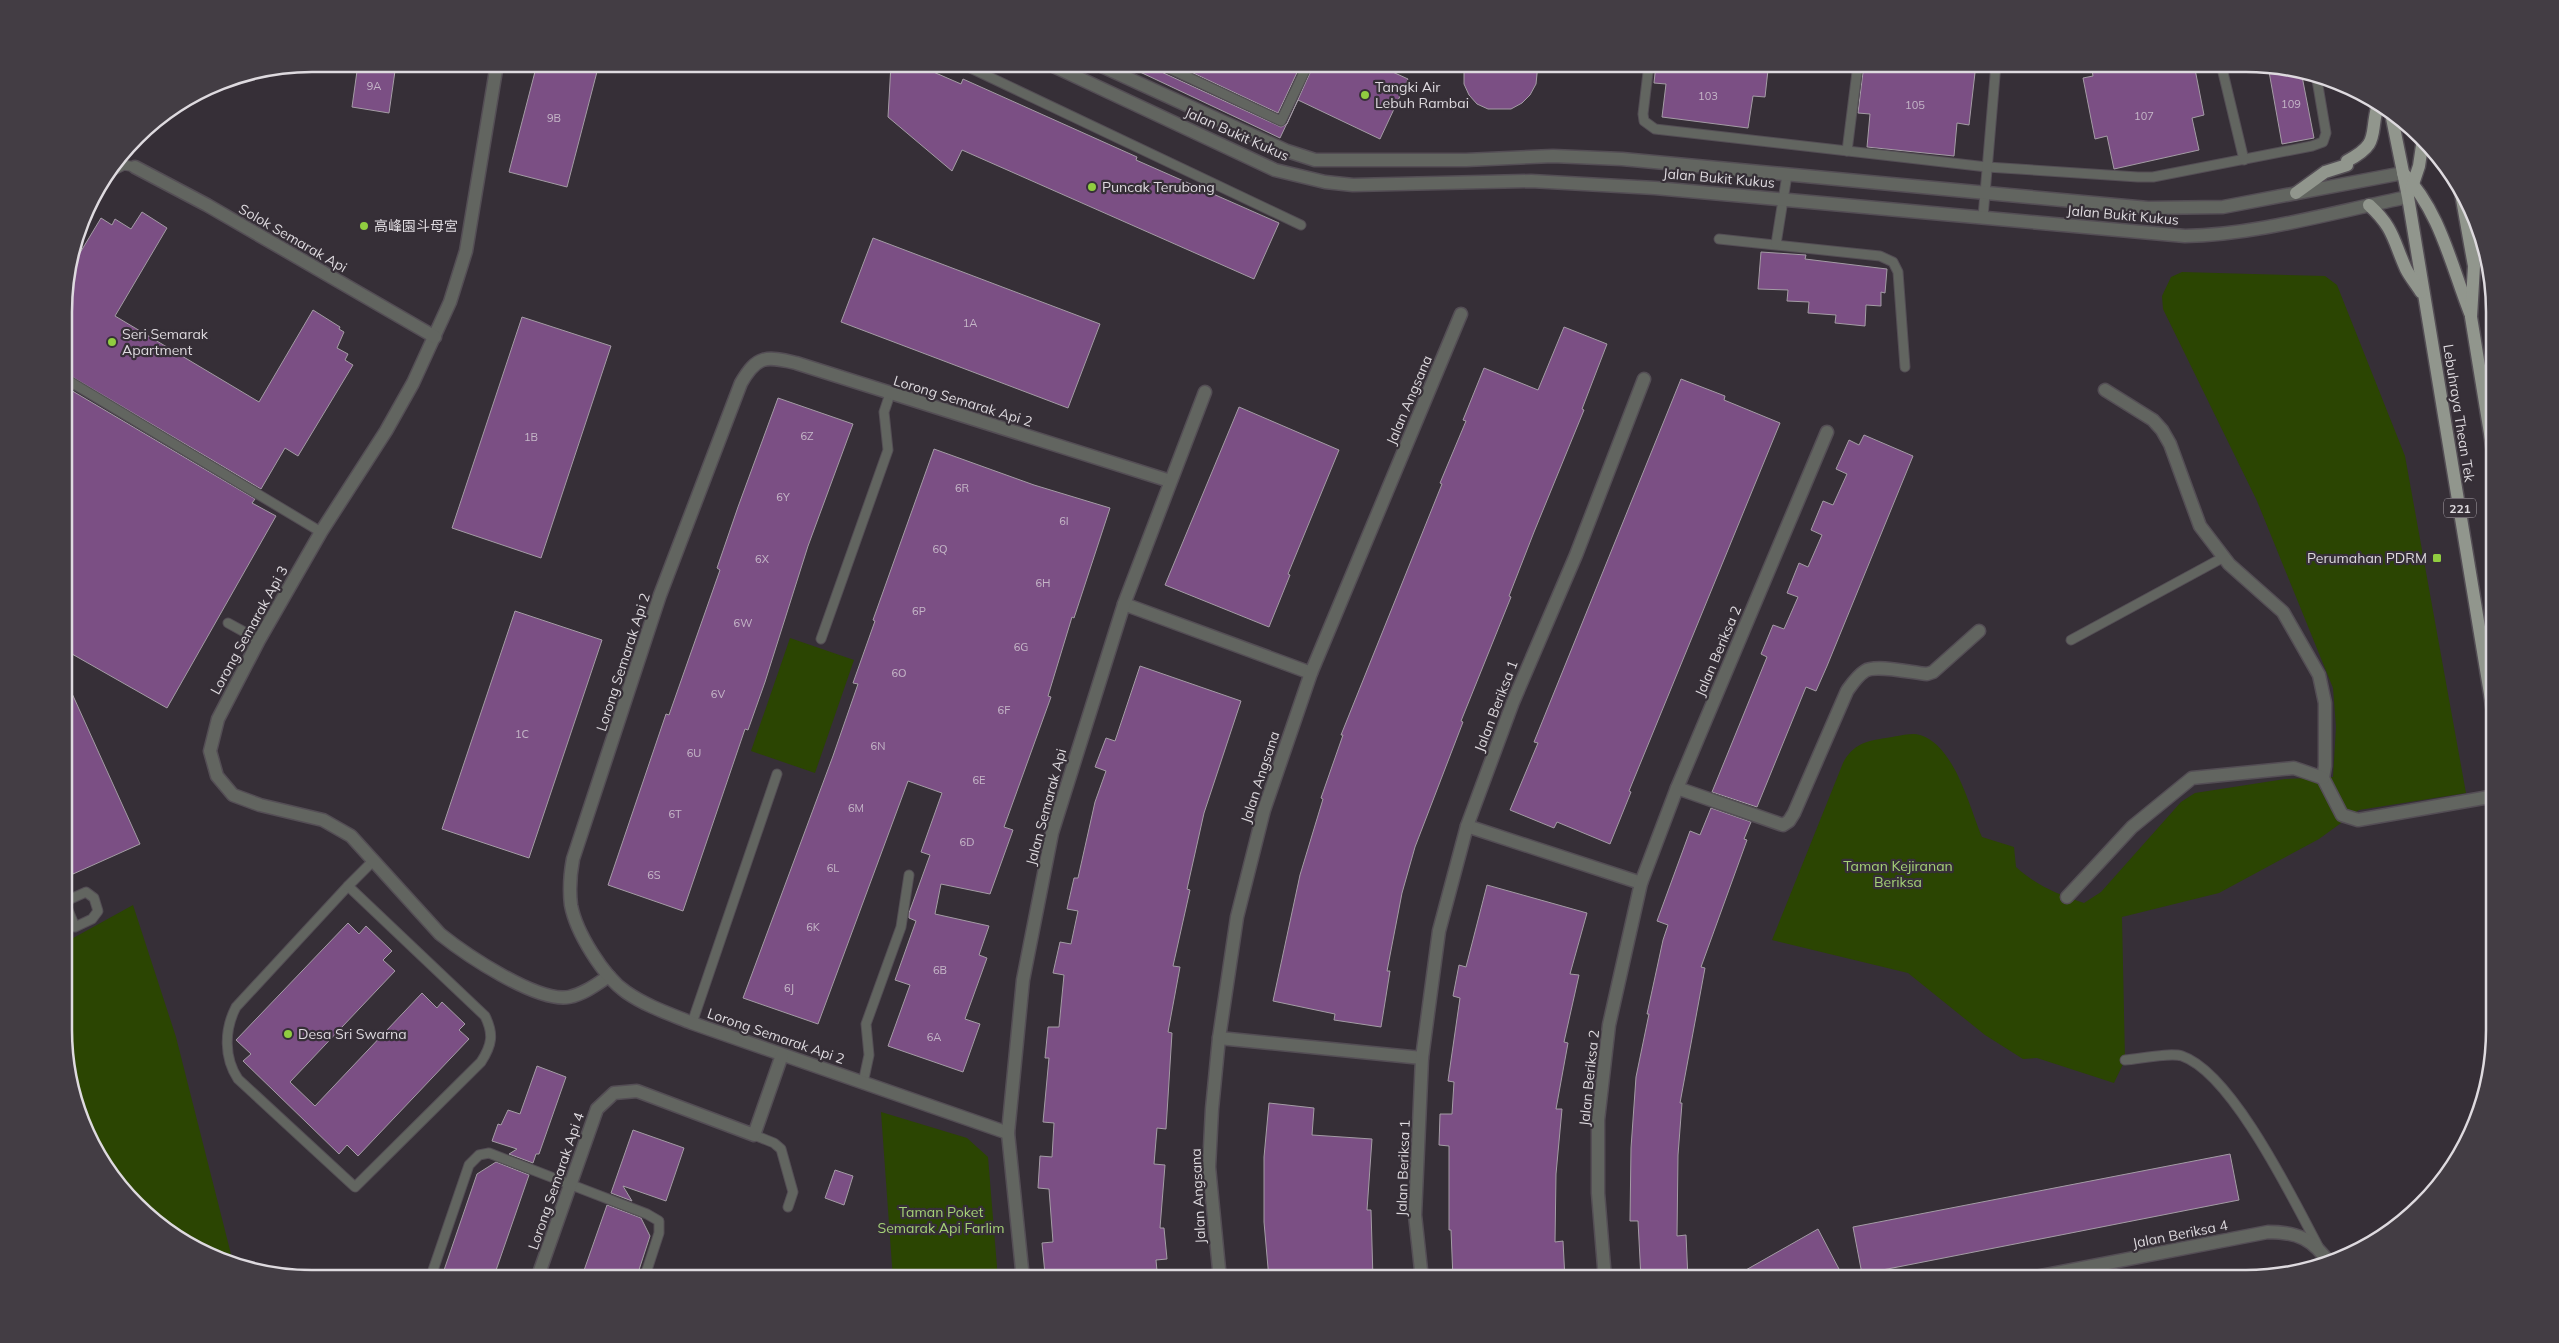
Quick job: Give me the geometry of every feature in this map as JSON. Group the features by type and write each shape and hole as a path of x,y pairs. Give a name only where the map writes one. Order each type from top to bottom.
{"main road":[{"path":"2296,193 2325,172 2347,165 2347,161 2364,152 2375,129 2377,111"},
{"name":"Lebuhraya Thean Tek","path":"2394,123 2408,197 2486,669"},
{"path":"2408,197 2419,166 2421,148"},
{"path":"2403,172 2414,184 2441,231 2471,317"},
{"path":"2369,205 2383,218 2392,231 2406,269 2425,298"},
{"name":"Lebuhraya Thean Tek","path":"2464,211 2474,266 2471,317 2486,409"}],"street":[{"name":"Lorong Semarak Api 3","path":"496,72 466,251 450,302 435,337 386,431 321,532 259,640 218,719 210,752 217,776 233,795 260,805 323,820 339,828 351,836 440,934 456,947 534,992 552,997 568,998 584,992 609,976"},
{"name":"Jalan Bukit Kukus","path":"1066,72 1276,170 1325,182 1353,186 1530,181 1784,198 2184,236 2209,236 2408,197"},
{"name":"Jalan Bukit Kukus","path":"1115,72 1287,151 1315,160 1466,160 1553,156 1622,159 2148,208 2223,207 2403,172"},
{"name":"Solok Semarak Api","path":"135,167 242,225 435,337"},
{"name":"Jalan Angsana","path":"1219,1270 1209,1167 1219,1038 1237,917 1264,810 1311,673 1461,314"},
{"name":"Lorong Semarak Api 2","path":"1008,1133 692,1023 633,996 609,976 581,933 572,907 569,883 573,859 660,595 741,383 750,367 760,360 774,358 1170,480"},
{"name":"Jalan Beriksa 1","path":"1421,1270 1415,1215 1422,1058 1439,931 1467,826 1513,702 1576,555 1644,378"},
{"path":"2105,390 2153,420 2162,430 2170,444 2200,526 2224,557 2283,612 2319,675 2324,703 2325,766 2323,778 2342,815 2358,820 2486,798"},
{"name":"Jalan Semarak Api","path":"1022,1270 1008,1133 1023,980 1052,833 1124,604 1205,392"},
{"name":"Jalan Beriksa 2","path":"1604,1270 1598,1193 1598,1120 1609,1025 1642,883 1677,788 1827,432"},
{"path":"1124,604 1311,673"},
{"path":"1677,788 1783,825 1789,821 1794,812 1847,691 1857,678 1867,670 1876,668 1927,674 1933,672 1979,631"},
{"path":"2067,897 2132,827 2192,778 2294,768 2323,778"},
{"path":"1467,826 1642,883"},
{"path":"1219,1038 1422,1058"},
{"path":"754,1135 782,1055"},
{"name":"Lorong Semarak Api 4","path":"540,1270 597,1109 614,1093 637,1091 754,1135"},
{"name":"Jalan Beriksa 4","path":"2092,1270 2268,1232 2289,1232 2318,1246"},
{"path":"2318,1246 2326,1257"}],"lane":[{"path":"979,72 1301,225"},
{"path":"1177,72 1281,121 1304,72"},
{"path":"1648,72 1643,114 1644,121 1655,129 1747,138 1987,167 2152,177 2244,160 2323,142 2326,133 2318,83"},
{"path":"1848,151 1857,72"},
{"path":"1983,217 1995,72"},
{"path":"2222,72 2244,160"},
{"path":"121,167 135,167"},
{"path":"1776,244 1787,175"},
{"path":"1719,239 1880,256 1893,262 1898,272 1905,367"},
{"path":"72,383 321,532"},
{"path":"821,639 888,450 884,412 890,394"},
{"path":"2071,640 2224,557"},
{"path":"228,623 259,640"},
{"path":"692,1023 777,774"},
{"path":"348,886 485,1016 490,1027 492,1040 481,1062 355,1187 238,1079 230,1068 227,1055 231,1018 236,1008 348,886 373,861"},
{"path":"863,1082 869,1055 866,1024 901,927 909,875"},
{"path":"2125,1060 2180,1055 2191,1060 2230,1096 2289,1192 2318,1246"},
{"path":"754,1135 774,1143 781,1149 793,1192 788,1207"},
{"path":"433,1270 469,1165 479,1155 489,1153 647,1214 659,1222 660,1234 647,1270"}],"green space":[{"name":"Taman Kejiranan Beriksa","path":"2182,272 2325,276 2337,285 2405,456 2466,793 2359,810 2319,839 2219,893 2122,917 2125,1060 2114,1083 2037,1058 2023,1059 1985,1035 1908,973 1772,940 1843,763 1851,752 1866,742 1912,734 1920,735 1932,741 1943,751 1952,764 1966,794 1982,837 2014,847 2016,867 2024,874 2048,889 2084,903 2101,892 2181,802 2195,793 2285,779 2333,777 2336,727 2333,688 2257,501 2163,309 2162,296 2171,277"},
{"path":"790,638 854,660 815,773 751,751"},
{"path":"133,905 176,1037 232,1257 192,1238 154,1211 122,1177 97,1137 85,1108 77,1078 73,1047 72,939"},
{"name":"Taman Poket Semarak Api Farlim","path":"881,1112 967,1138 988,1157 997,1270 892,1270"}],"building":[{"path":"357,72 395,72 389,113 352,107"},
{"path":"535,72 597,72 567,187 509,172"},
{"name":"Puncak Terubong","path":"891,72 933,72 961,84 963,79 1137,157 1136,160 1279,223 1254,279 962,150 952,171 888,117"},
{"path":"1140,72 1161,72 1281,127 1287,124 1280,138"},
{"path":"1191,72 1297,72 1278,113"},
{"name":"Tangki Air Lebuh Rambai","path":"1310,72 1393,72 1408,79 1380,139 1298,100 1294,108"},
{"path":"1464,72 1537,72 1536,84 1530,95 1522,103 1511,109 1488,109 1477,104 1469,95 1464,84"},
{"path":"1655,72 1768,72 1765,97 1753,96 1748,128 1662,117 1666,84 1654,83"},
{"path":"1863,72 1975,72 1969,125 1957,123 1954,156 1867,147 1870,114 1858,113"},
{"path":"2092,72 2196,72 2204,115 2192,118 2199,150 2114,169 2107,136 2095,139 2083,78 2093,76"},
{"path":"2269,74 2303,79 2314,138 2282,144"},
{"name":"Seri Semarak Apartment","path":"142,212 167,228 115,316 259,402 313,310 340,327 339,329 344,332 337,348 348,354 345,360 353,365 298,456 285,448 261,489 72,377 73,296 80,252 101,218 112,225 115,219 131,229"},
{"path":"873,238 1100,324 1068,408 841,322"},
{"path":"1761,252 1806,255 1805,259 1887,269 1885,293 1881,292 1881,306 1866,305 1865,326 1835,323 1836,315 1808,313 1809,302 1787,301 1788,290 1758,289"},
{"path":"522,317 611,346 541,558 452,528"},
{"path":"1564,327 1607,344 1582,409 1584,410 1509,596 1511,597 1461,721 1463,722 1415,847 1402,893 1387,971 1390,971 1381,1027 1334,1020 1335,1014 1273,1001 1300,875 1323,799 1321,798 1343,735 1341,735 1442,484 1440,483 1466,421 1463,420 1484,368 1538,390"},
{"path":"1681,379 1725,396 1724,400 1780,423 1629,791 1631,792 1610,844 1557,822 1554,828 1510,810 1538,743 1534,742"},
{"path":"72,391 255,499 252,503 276,516 167,708 72,654"},
{"path":"778,398 853,424 808,546 765,682 748,730 745,729 683,911 608,885 666,714 669,715 720,570 717,568"},
{"path":"1239,407 1339,450 1288,574 1290,575 1269,627 1165,585"},
{"path":"1864,435 1913,456 1827,666 1816,691 1806,687 1757,807 1712,792 1767,657 1761,654 1773,625 1784,629 1798,597 1787,593 1799,563 1808,567 1822,535 1811,530 1823,501 1833,505 1847,474 1836,469 1849,440 1859,445"},
{"path":"934,449 1034,485 1110,508 1074,618 1072,617 1048,696 1051,697 1004,827 1013,830 990,894 941,884 935,914 989,926 979,955 987,958 965,1019 980,1024 963,1072 888,1046 910,985 895,980 916,921 909,918 909,913 930,855 921,852 942,793 908,781 818,1024 743,998 833,756 858,684 853,683 875,621 873,620"},
{"path":"515,611 602,640 529,858 442,829"},
{"path":"1140,666 1241,701 1204,813 1187,889 1190,890 1173,966 1180,967 1168,1032 1172,1033 1166,1129 1157,1128 1154,1164 1165,1165 1160,1228 1164,1228 1167,1259 1156,1260 1157,1270 1045,1270 1042,1243 1053,1242 1049,1189 1038,1188 1040,1156 1052,1157 1054,1123 1043,1122 1049,1058 1045,1058 1048,1027 1059,1027 1064,975 1053,973 1060,942 1071,944 1078,911 1067,909 1074,878 1078,878 1095,802 1106,771 1095,767 1106,738 1115,741"},
{"path":"72,693 140,844 73,874 72,872"},
{"path":"1711,808 1751,822 1744,839 1747,840 1701,967 1705,968 1680,1103 1682,1103 1678,1155 1677,1236 1686,1235 1688,1270 1641,1270 1638,1221 1630,1221 1631,1148 1636,1077 1649,1014 1647,1014 1668,925 1657,921 1690,831 1700,835"},
{"path":"1487,885 1587,913 1570,974 1579,975 1564,1042 1568,1043 1556,1109 1562,1109 1556,1174 1555,1242 1563,1241 1565,1270 1453,1270 1451,1230 1449,1230 1449,1146 1439,1145 1440,1114 1452,1114 1454,1082 1448,1081 1460,998 1453,996 1459,965 1466,967"},
{"name":"Desa Sri Swarna","path":"348,923 359,934 366,926 392,951 383,960 395,971 290,1082 315,1106 422,993 437,1008 442,1002 465,1024 459,1030 469,1039 358,1156 347,1145 339,1154 243,1061 251,1054 236,1040"},
{"path":"537,1066 566,1077 539,1154 536,1154 533,1163 509,1154 517,1149 492,1141 498,1124 501,1125 508,1110 520,1114"},
{"path":"1269,1103 1314,1108 1312,1135 1372,1139 1367,1210 1371,1210 1373,1270 1268,1270 1264,1222 1264,1157"},
{"path":"633,1130 684,1148 666,1201 623,1186 632,1201 611,1193"},
{"path":"2230,1154 2239,1200 1882,1270 1861,1270 1853,1227"},
{"path":"496,1162 529,1175 496,1270 444,1270 477,1174"},
{"path":"835,1170 853,1176 844,1205 825,1198"},
{"path":"607,1205 641,1218 650,1236 639,1270 584,1270"},
{"path":"1818,1229 1839,1270 1746,1270"}],"place":[{"name":"Tangki Air Lebuh Rambai","path":"1365,95"},
{"name":"Puncak Terubong","path":"1092,187"},
{"name":"高峰園斗母宮","path":"364,226"},
{"name":"Seri Semarak Apartment","path":"112,342"},
{"name":"Perumahan PDRM","path":"2437,558"},
{"name":"Desa Sri Swarna","path":"288,1034"}]}
